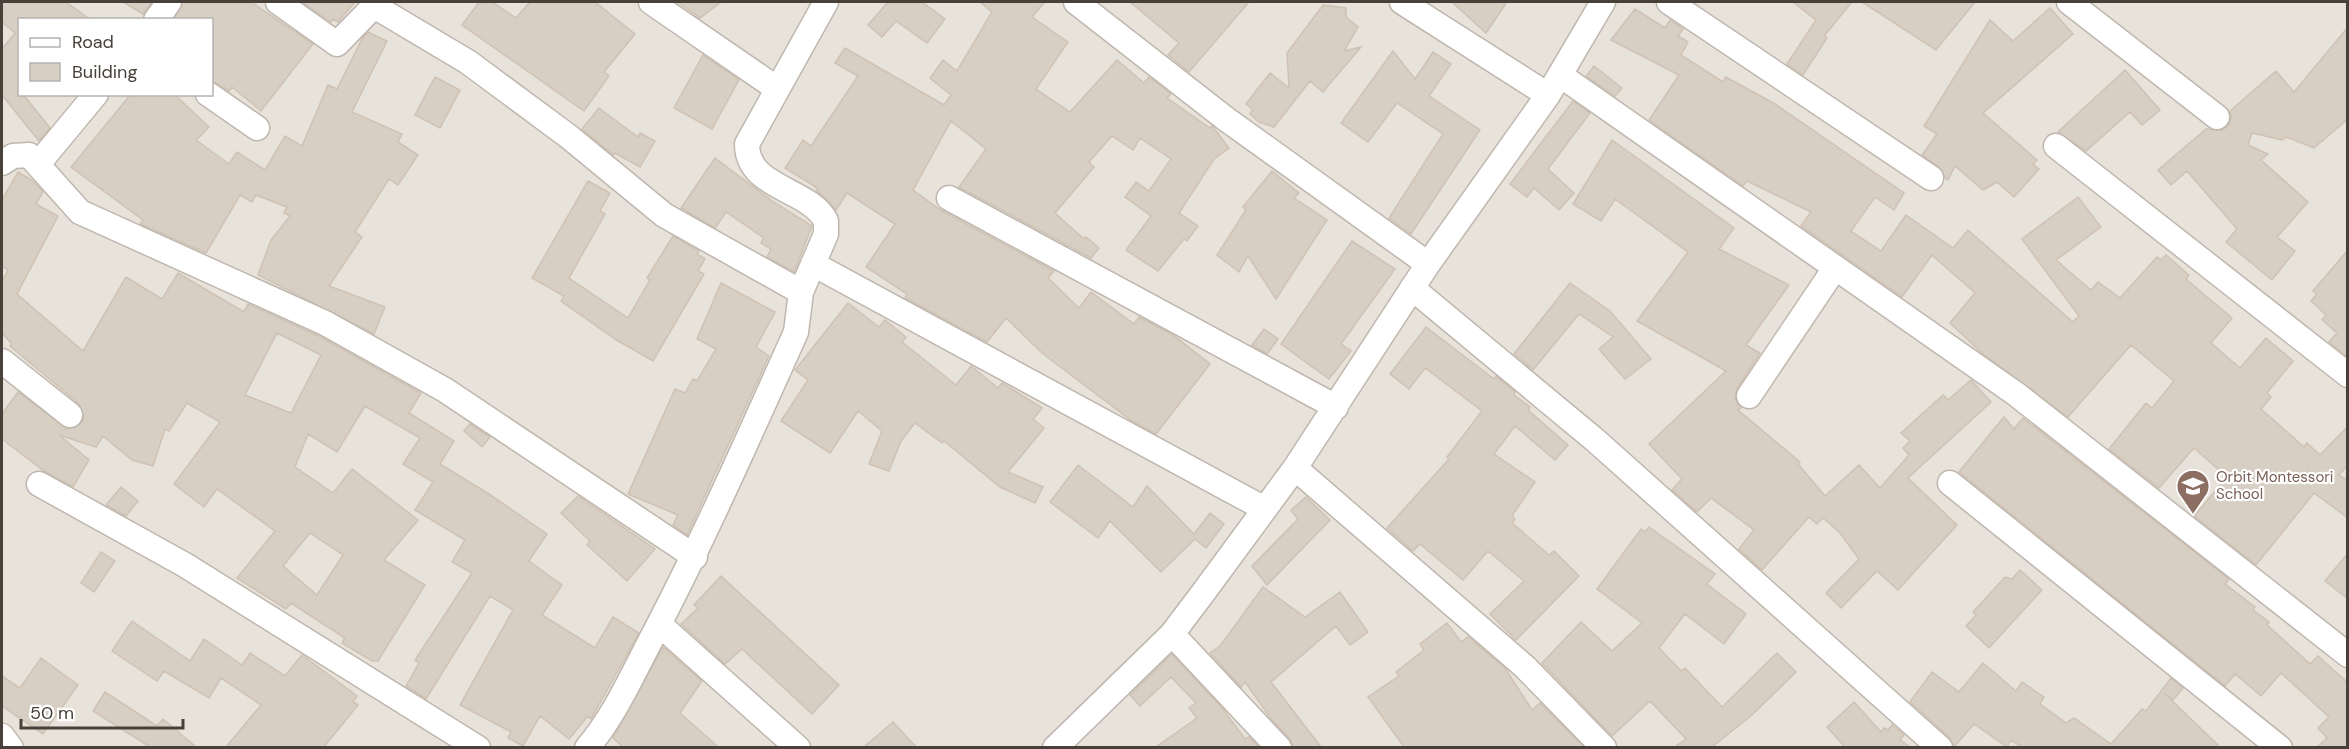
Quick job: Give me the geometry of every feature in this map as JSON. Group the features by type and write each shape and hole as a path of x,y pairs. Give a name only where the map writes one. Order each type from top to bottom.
{"street":[{"path":"157,18 169,2"},
{"path":"278,2 337,44 374,6 468,62 568,136 664,215 801,292"},
{"path":"651,2 776,88"},
{"path":"599,743 694,557 796,332 801,292 828,226 823,215 758,172 748,157 747,144 776,88 826,2"},
{"path":"1076,2 1226,119 1428,264"},
{"path":"1402,2 1554,85 1834,268 2016,394 2348,655"},
{"path":"1055,747 1172,634 1265,509 1336,407 1428,264 1554,85 1600,2"},
{"path":"1669,2 1931,178"},
{"path":"2069,2 2217,117"},
{"path":"38,164 94,96"},
{"path":"211,96 257,128"},
{"path":"2056,146 2348,375"},
{"path":"2,163 7,158 21,154 28,155 80,212 325,323 445,390 694,557"},
{"path":"949,198 1336,407"},
{"path":"813,264 1265,509"},
{"path":"1749,396 1834,268"},
{"path":"1412,288 1594,440 1940,747"},
{"path":"2,361 70,415"},
{"path":"1294,468 1525,667 1604,747"},
{"path":"1950,483 2280,747"},
{"path":"39,484 184,565 478,747"},
{"path":"659,624 798,747"},
{"path":"1172,634 1279,747"},
{"path":"2,736 11,747"}],"shaded area":[{"path":"2,2 2347,2 2347,747 2,747"}],"building":[{"path":"2,2 66,2 88,18 18,18 18,96 25,96 50,128 39,141 2,95 2,49 15,33 2,22"},
{"path":"123,2 152,2 143,14"},
{"path":"183,2 251,2 313,44 261,111 232,87 229,91 213,82 213,18 175,18"},
{"path":"302,2 355,2 338,22 333,19 331,22"},
{"path":"479,2 492,2 516,18 530,2 595,2 635,34 604,72 609,76 584,111 462,25"},
{"path":"678,2 721,2 700,18"},
{"path":"888,2 922,2 945,19 927,43 896,21 882,37 868,25"},
{"path":"980,2 1045,2 1032,17 1068,42 1036,89 1070,112 1117,60 1144,83 1149,77 1171,94 1167,98 1210,128 1212,126 1229,148 1214,159 1179,213 1198,226 1187,241 1184,239 1158,271 1126,250 1151,216 1125,197 1136,182 1149,191 1171,159 1140,138 1133,150 1112,136 1089,162 1094,167 1055,213 1084,239 1086,237 1099,248 1091,258 959,187 986,149 951,121 913,190 942,211 1054,271 1048,278 1079,308 1091,292 1134,324 1139,317 1173,335 1210,364 1156,434 1132,421 1042,353 1006,318 987,342 905,298 907,294 866,267 895,224 847,193 836,210 817,191 816,187 785,168 803,140 811,146 858,76 835,63 845,48 944,105 951,95 930,78 943,60 957,71 992,12"},
{"path":"1130,2 1249,2 1189,72 1168,55 1179,43"},
{"path":"1452,2 1507,2 1486,33"},
{"path":"1793,2 1852,2 1824,36 1827,38 1803,75 1787,64 1816,20"},
{"path":"1862,2 1975,2 1936,50"},
{"path":"1323,5 1346,8 1346,17 1358,27 1344,51 1361,47 1323,92 1310,81 1274,127 1259,122 1250,114 1253,110 1246,104 1270,73 1289,88 1287,53"},
{"path":"2050,8 2073,34 1983,113 2037,160 2033,164 2039,169 2014,197 1997,182 1983,190 1955,166 1948,180 1939,167 1922,155 1937,134 1924,126 1990,20 2013,41"},
{"path":"1635,9 1665,28 1670,20 1683,29 1678,36 1688,42 1681,55 1723,82 1726,77 1775,104 1904,193 1894,210 1875,197 1851,231 1881,251 1906,215 1953,248 1968,230 2073,322 2079,316 2022,239 2078,197 2101,227 2056,260 2091,290 2098,282 2120,298 2157,257 2161,260 2166,255 2189,275 2186,279 2232,318 2211,343 2240,368 2266,338 2293,361 2267,393 2271,397 2261,409 2304,447 2307,443 2320,455 2348,426 2348,465 2339,475 2348,481 2348,518 2314,493 2256,565 2194,516 2227,477 2194,448 2159,488 2109,449 2146,403 2152,408 2174,381 2131,345 2068,417 1983,354 1950,323 1975,293 1932,255 1902,297 1801,226 1811,212 1747,181 1743,186 1649,120 1679,75 1611,40"},
{"path":"2348,27 2348,119 2314,148 2286,137 2282,140 2252,133 2248,145 2268,154 2261,160 2308,202 2277,237 2295,251 2272,280 2226,242 2237,229 2187,171 2171,185 2158,170 2206,129 2222,130 2228,126 2231,118 2230,111 2276,71 2294,92"},
{"path":"368,32 387,41 352,112 402,134 398,142 418,155 398,185 389,179 355,232 362,237 329,286 385,307 374,334 258,275 271,240 290,216 284,213 287,207 256,195 252,202 240,195 206,253 140,224 143,220 71,167 129,96 176,96 209,127 196,140 229,164 237,152 265,170 285,136 302,146 328,85 337,89 362,39"},
{"path":"1393,51 1415,79 1433,52 1451,64 1429,96 1480,130 1411,234 1389,218 1443,134 1397,103 1368,142 1341,123"},
{"path":"703,55 739,80 712,129 674,108"},
{"path":"1594,66 1622,88 1615,96 1586,76"},
{"path":"2125,70 2160,110 2142,125 2130,112 2086,151 2058,132"},
{"path":"435,77 460,90 440,128 415,115"},
{"path":"1573,101 1590,113 1548,169 1574,193 1559,210 1534,188 1527,197 1510,184"},
{"path":"599,108 638,137 640,133 655,141 640,167 615,153 613,155 582,129"},
{"path":"1612,140 1734,228 1719,249 1789,285 1746,345 1760,353 1737,388 1735,399 1741,408 1738,410 1800,462 1798,464 1825,496 1859,465 1880,488 1909,455 1903,448 1910,441 1901,433 1943,395 1948,400 1971,380 1991,402 1908,478 1957,525 1898,590 1877,571 1841,608 1826,593 1859,559 1840,533 1823,518 1817,524 1809,517 1762,570 1739,549 1754,530 1711,498 1697,512 1672,490 1682,479 1649,444 1726,371 1637,321 1688,252 1615,199 1601,221 1573,204"},
{"path":"715,158 775,203 812,226 794,272 767,257 771,249 761,243 764,238 726,212 715,228 681,208"},
{"path":"1272,171 1299,193 1294,198 1327,220 1276,299 1248,256 1239,272 1217,255 1246,210 1243,207"},
{"path":"18,172 33,181 43,192 36,204 58,216 17,294 83,351 126,277 162,299 178,273 244,312 248,304 319,336 421,393 409,413 454,441 440,464 547,534 529,561 562,585 542,615 595,648 613,617 639,633 591,719 588,716 569,739 540,716 523,746 508,738 511,732 460,705 513,610 490,596 426,699 406,686 419,663 415,660 472,573 452,562 465,540 415,510 433,482 403,464 420,438 365,406 337,452 308,434 295,467 333,493 352,469 418,520 384,560 425,585 378,661 372,661 342,643 345,638 291,603 286,609 237,578 275,531 217,489 204,507 174,484 220,422 187,403 169,431 165,429 153,466 132,460 103,436 96,447 59,435 89,460 73,487 44,471 2,439 2,414 18,392 67,429 81,424 84,417 79,404 10,346 12,344 2,333 2,281 8,270 2,266 2,200","holes":["277,333 321,355 291,413 245,395","310,533 343,555 317,595 283,566"]},
{"path":"588,181 610,193 600,211 605,214 569,278 628,318 650,280 647,278 673,236 699,251 697,254 705,259 698,271 704,274 653,361 615,339 561,301 564,296 532,278"},
{"path":"1352,241 1395,269 1341,344 1351,351 1329,379 1281,344"},
{"path":"2348,250 2348,357 2329,342 2337,333 2322,320 2326,315 2311,301 2317,294 2313,291"},
{"path":"721,283 775,312 756,347 769,356 687,535 673,525 678,515 628,494 675,389 685,393 693,379 697,381 716,349 697,339"},
{"path":"1570,283 1610,311 1651,359 1625,379 1599,349 1613,337 1579,314 1533,370 1514,354"},
{"path":"848,303 879,327 885,320 906,337 902,342 956,385 971,366 998,388 1002,383 1042,408 1033,419 1044,428 1008,472 1043,487 1035,503 1000,487 944,441 942,443 915,423 901,441 889,471 869,464 882,431 858,411 830,453 781,421 808,380 795,370"},
{"path":"1426,327 1494,379 1496,376 1515,392 1514,395 1530,407 1528,410 1568,445 1555,460 1515,426 1494,454 1535,482 1512,516 1515,519 1512,523 1549,555 1554,551 1579,576 1516,640 1490,614 1524,581 1488,551 1463,580 1420,544 1413,551 1387,528 1449,459 1447,457 1482,411 1425,368 1409,389 1390,374"},
{"path":"1264,329 1278,339 1267,354 1252,345"},
{"path":"2004,417 2014,429 2023,418 2229,579 2225,584 2255,607 2253,610 2269,622 2267,625 2310,664 2318,656 2348,683 2348,747 2317,747 2327,738 2318,728 2329,717 2281,673 2261,696 2235,674 2225,686 1959,472"},
{"path":"470,424 490,437 482,447 464,431"},
{"path":"1078,465 1133,507 1147,486 1194,534 1210,513 1224,524 1206,548 1195,539 1161,572 1110,521 1098,538 1050,502"},
{"path":"121,487 138,501 126,516 106,505"},
{"path":"578,496 655,549 627,581 587,545 590,541 561,513"},
{"path":"1306,497 1330,520 1267,585 1252,566 1298,519 1291,510"},
{"path":"1649,527 1715,574 1707,584 1746,614 1724,644 1685,614 1659,648 1681,671 1685,668 1722,707 1777,653 1796,672 1752,715 1712,747 1675,747 1686,739 1650,701 1612,736 1542,663 1581,622 1612,651 1642,623 1597,589 1641,529 1645,532"},
{"path":"101,552 115,561 94,592 81,583"},
{"path":"2348,553 2348,599 2325,581"},
{"path":"2020,570 2042,590 1989,648 1966,626 1976,615 1973,612 2005,577 2012,579"},
{"path":"721,576 839,685 812,714 742,649 725,664 681,624 698,608 694,605"},
{"path":"1263,587 1305,617 1340,592 1368,632 1350,645 1336,626 1271,682 1321,747 1293,747 1290,739 1272,720 1245,682 1241,687 1210,653 1220,646"},
{"path":"132,621 190,661 204,639 242,665 250,653 285,676 302,655 357,696 353,702 358,705 324,747 226,747 261,705 221,678 209,698 164,671 157,681 112,651"},
{"path":"1447,623 1461,642 1468,637 1505,668 1532,710 1540,703 1584,747 1404,747 1368,697 1399,676 1396,672 1424,650 1420,644"},
{"path":"663,647 702,681 680,713 718,747 623,747 613,738"},
{"path":"1172,654 1222,708 1245,739 1249,737 1259,747 1156,747 1197,718 1189,708 1196,703 1171,677 1140,706 1130,695"},
{"path":"41,658 78,685 43,734 2,706 2,676 20,688"},
{"path":"1983,663 2016,691 2022,682 2044,697 2040,704 2066,723 2074,718 2111,744 2142,709 2146,711 2171,678 2183,688 2173,700 2164,693 2220,747 2022,747 2011,740 2007,747 1974,724 1954,747 1949,737 1910,702 1932,672 1959,692"},
{"path":"105,692 157,726 163,719 196,747 150,747 93,711"},
{"path":"1854,702 1881,732 1884,728 1888,730 1892,725 1904,735 1900,740 1910,747 1845,747 1827,727"},
{"path":"893,722 916,747 864,747"}],"place":[{"name":"Orbit Montessori School","path":"2193,515"}]}
